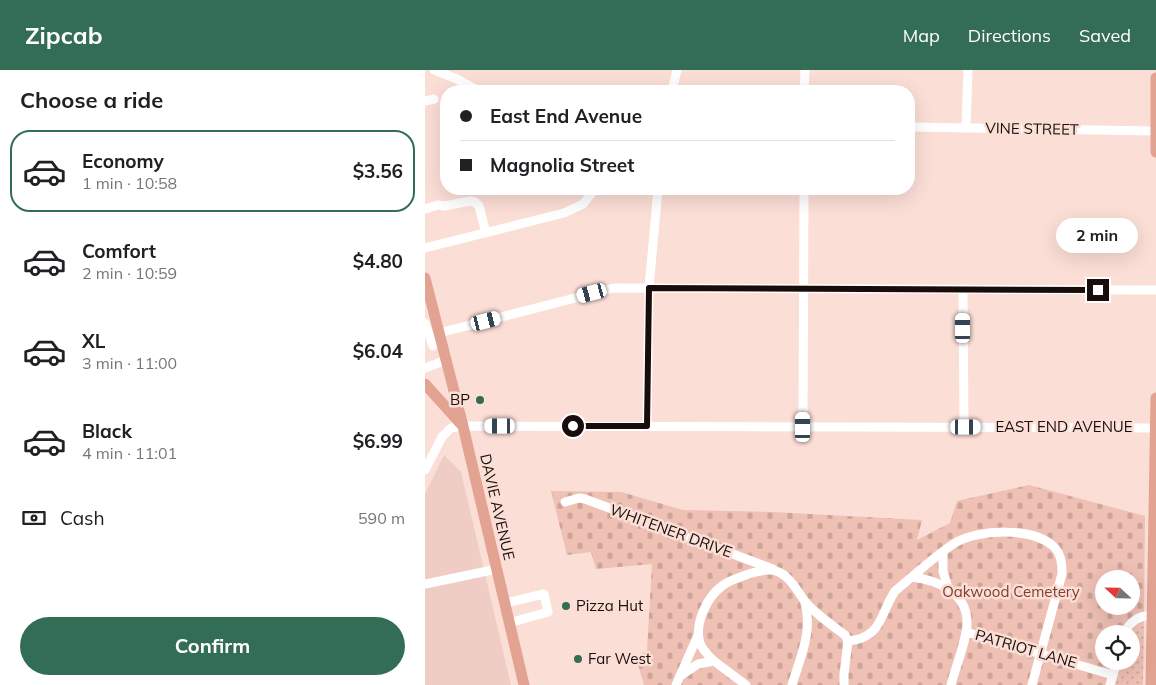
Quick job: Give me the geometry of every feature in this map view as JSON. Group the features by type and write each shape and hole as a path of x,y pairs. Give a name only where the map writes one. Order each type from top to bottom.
{"main road":[{"path":"1156,78 1156,152"},
{"name":"DAVIE AVENUE","path":"425,283 435,315 435,342 446,360 524,685"},
{"path":"425,384 463,426"},
{"path":"1151,685 1156,398"}],"street":[{"path":"434,70 463,85"},
{"path":"673,85 677,70"},
{"path":"805,70 805,85"},
{"path":"965,128 968,70"},
{"name":"VINE STREET","path":"915,127 1156,132"},
{"path":"425,248 564,213 583,204 590,195"},
{"path":"647,426 649,288 657,195"},
{"path":"803,427 804,195"},
{"path":"425,209 470,201 475,202 479,206 486,233"},
{"path":"425,323 435,342 614,288 1156,290"},
{"path":"963,289 964,427"},
{"path":"425,306 435,315"},
{"path":"426,365 446,360"},
{"path":"425,470 442,437 451,428 463,426"},
{"name":"EAST END AVENUE","path":"463,426 1156,428"},
{"name":"WHITENER DRIVE","path":"565,502 579,498 585,499 775,570 792,583 804,601"},
{"path":"849,641 863,639 873,632 880,623 895,591 954,543 967,537 992,533 1006,532 1032,536 1044,539 1054,546 1062,562 1062,574 1032,685"},
{"path":"943,552 943,572 948,588"},
{"path":"425,584 497,569"},
{"path":"676,685 699,632 708,602 715,592 724,584 753,572 775,570"},
{"name":"PATRIOT LANE","path":"912,578 935,581 948,588 961,600 965,609 966,632 1113,675"},
{"path":"505,603 544,594 548,612 509,623"},
{"path":"804,601 849,641 844,685"},
{"path":"792,685 808,632 807,612 804,601"},
{"path":"1128,625 1135,619 1152,615"},
{"path":"699,632 703,650 714,661 746,685"},
{"path":"951,685 966,632"},
{"path":"680,676 698,664 714,661"},
{"path":"1110,685 1114,670"}],"shaded area":[{"path":"444,455 461,472 511,685 425,685 425,494"}],"green space":[{"name":"Oakwood Cemetery","path":"1029,485 1145,516 1144,616 1134,625 1095,625 1095,670 1114,670 1110,685 644,685 636,657 647,651 652,564 596,569 591,552 567,555 551,491 621,492 683,510 772,512 922,520 917,540 950,523 957,501"},
{"path":"1144,616 1143,685 1110,685 1114,670 1140,670 1140,625 1134,625"}],"place":[{"name":"BP","path":"480,400"},
{"name":"Pizza Hut","path":"566,606"},
{"name":"Far West","path":"578,659"}],"route":[{"path":"573,426 647,426 649,288 1098,290"}]}
